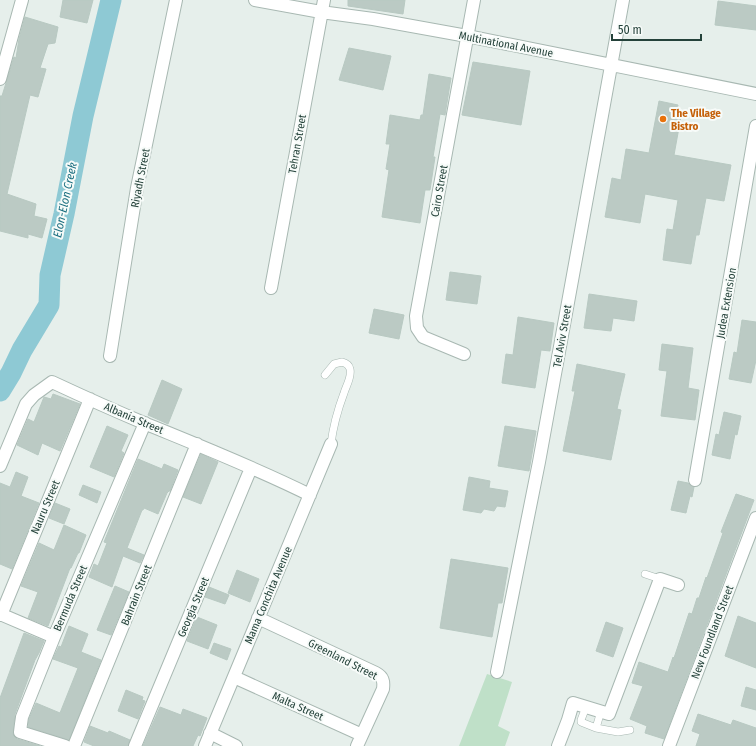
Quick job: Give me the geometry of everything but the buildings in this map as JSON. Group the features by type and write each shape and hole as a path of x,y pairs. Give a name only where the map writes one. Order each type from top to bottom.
{"street":[{"path":"0,79 22,0"},
{"name":"Riyadh Street","path":"110,356 137,188 176,0"},
{"name":"Multinational Avenue","path":"255,0 322,6 373,19 467,36 756,94"},
{"name":"Cairo Street","path":"464,354 423,337 417,328 416,316 474,0"},
{"name":"Tel Aviv Street","path":"497,672 539,462 623,0"},
{"name":"Tehran Street","path":"271,288 322,6"},
{"name":"Judea Extension","path":"695,480 756,126"},
{"name":"Albania Street","path":"0,466 26,404 34,395 52,382 144,423 197,444 310,495"},
{"name":"Nauru Street","path":"0,614 90,399"},
{"name":"Bermuda Street","path":"65,746 20,732 20,724 54,637 144,423"},
{"name":"Bahrain Street","path":"74,746 197,444"},
{"name":"Mama Conchita Avenue","path":"205,746 331,444"},
{"name":"Georgia Street","path":"135,746 251,468"},
{"name":"New Foundland Street","path":"669,746 756,518"},
{"path":"558,746 573,703 609,714 660,579 678,585"},
{"path":"0,614 54,637"},
{"name":"Greenland Street","path":"258,618 381,676 384,689 357,746"},
{"name":"Malta Street","path":"234,676 362,735"},
{"path":"210,733 236,746"}],"lane":[{"path":"325,375 334,364 342,362 348,364 350,368 350,376 336,418 331,444"},
{"path":"645,574 660,579"},
{"path":"586,707 581,722 596,728 618,732 630,730"},
{"path":"596,728 601,711"}],"green space":[{"path":"487,674 512,682 498,726 510,732 505,746 459,746"}],"waterway":[{"name":"Elon-Elon Creek","path":"0,391 49,305 50,275 64,214 83,116 111,0"}],"place":[{"name":"The Village Bistro","path":"663,119"}]}
